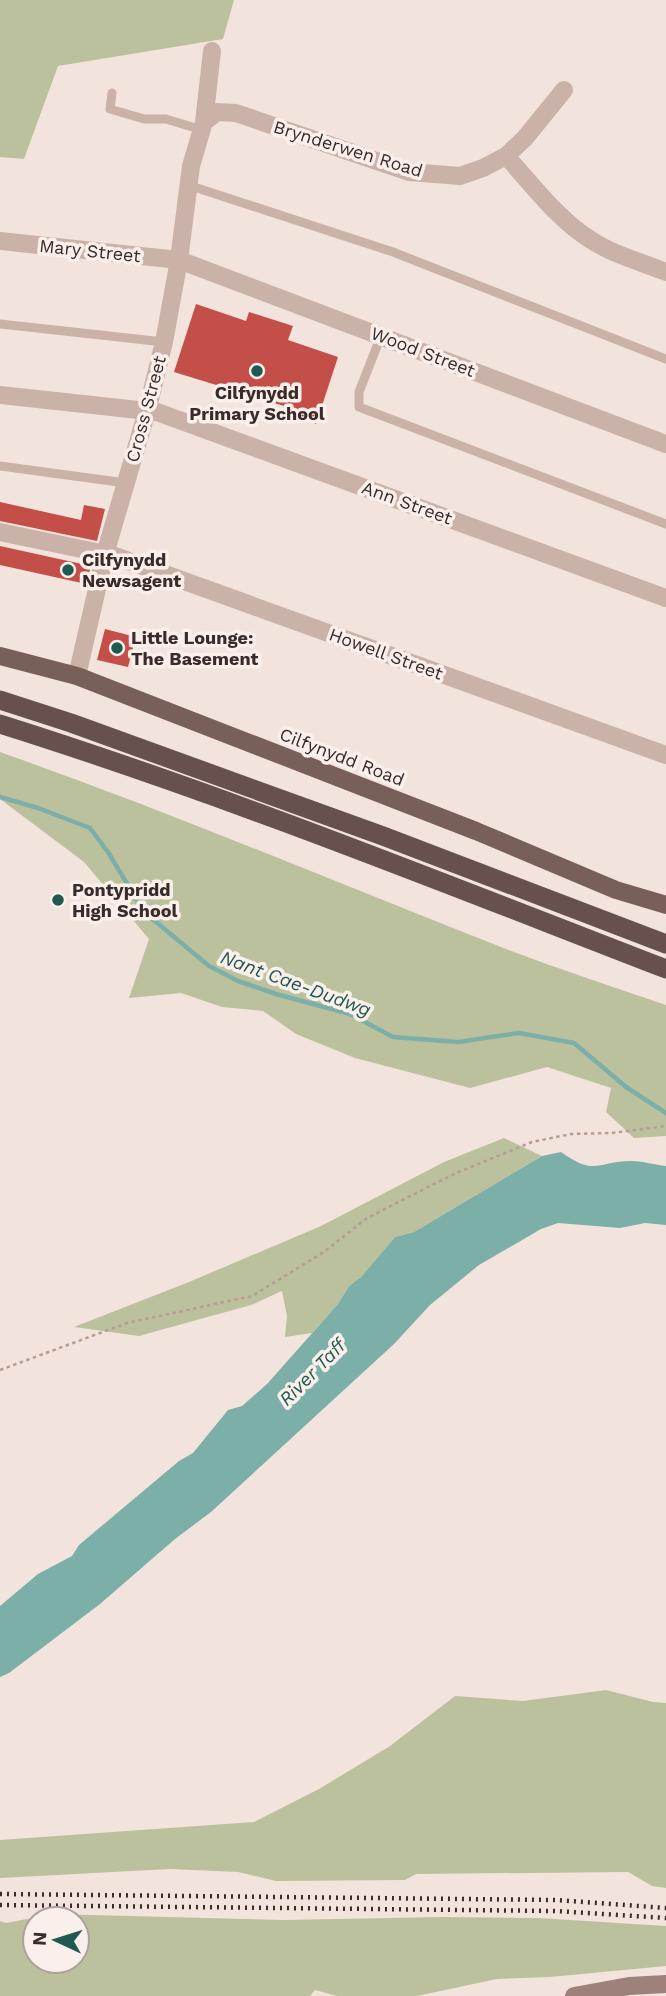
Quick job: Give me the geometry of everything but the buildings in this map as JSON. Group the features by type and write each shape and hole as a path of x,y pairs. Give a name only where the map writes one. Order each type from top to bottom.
{"highway":[{"path":"0,700 331,817 666,944"},
{"path":"0,724 68,745 376,857 666,969"}],"main road":[{"name":"Cilfynydd Road","path":"0,656 77,676 476,831 615,890 666,905"},
{"path":"576,1996 629,1986 666,1984"}],"street":[{"name":"Cross Street","path":"77,676 105,554 147,411 164,342 179,260 187,184 201,130 212,51"},
{"name":"Brynderwen Road","path":"201,130 217,112 236,113 409,172 460,176 484,168 506,156 525,138 564,90"},
{"path":"506,156 570,225 589,239 610,251 666,272"},
{"name":"Mary Street","path":"0,241 179,260"},
{"name":"Wood Street","path":"179,260 666,444"},
{"name":"Ann Street","path":"0,395 157,412 666,598"},
{"name":"Howell Street","path":"0,532 105,554 666,755"}],"lane":[{"path":"112,93 110,109 144,119 166,119 201,130"},
{"path":"187,184 393,251 666,359"},
{"path":"0,324 164,342"},
{"path":"381,336 357,398 359,407 666,524"},
{"path":"0,466 126,483"}],"path":[{"path":"0,1370 127,1323 252,1296 324,1252 368,1218 454,1174 532,1142 571,1134 612,1133 666,1126"}],"green space":[{"path":"0,0 234,0 223,39 58,66 24,159 0,157"},
{"path":"0,752 187,822 517,953 666,1005 666,1136 634,1138 606,1112 611,1088 547,1067 470,1088 355,1058 296,1034 263,1011 222,1007 181,993 129,998 149,939 84,862 0,799"},
{"path":"504,1138 542,1156 414,1232 395,1237 361,1277 349,1286 338,1304 312,1333 285,1337 287,1316 282,1291 251,1305 139,1336 74,1327 321,1226 444,1162"},
{"path":"606,1690 666,1703 666,1888 652,1886 628,1872 416,1874 405,1880 276,1881 238,1872 170,1869 0,1878 0,1840 254,1822 319,1789 390,1746 455,1696 523,1701"},
{"path":"91,1915 283,1920 538,1918 666,1926 666,1966 497,1979 417,1996 337,1996 315,1990 310,1996 0,1996 0,1921 6,1923 21,1920 21,1975 91,1975"}],"water":[{"name":"River Taff","path":"561,1152 590,1166 632,1161 666,1166 666,1225 645,1223 620,1228 558,1223 541,1229 479,1265 430,1305 394,1344 211,1512 175,1539 100,1604 0,1677 0,1606 38,1574 72,1556 79,1545 179,1461 193,1453 228,1410 242,1406 267,1384 338,1304 349,1286 361,1277 395,1237 414,1232 542,1156"}],"waterway":[{"name":"Nant Cae-Dudwg","path":"0,797 90,828 108,852 144,912 209,966 238,981 350,1014 393,1037 458,1042 519,1033 574,1043 626,1087 666,1113"}],"railway":[{"path":"0,1894 556,1900 666,1908"},
{"path":"0,1905 556,1911 666,1918"}],"place":[{"name":"Cilfynydd Primary School","path":"257,371"},
{"name":"Cilfynydd Newsagent","path":"68,570"},
{"name":"Little Lounge: The Basement","path":"117,648"},
{"name":"Pontypridd High School","path":"58,900"}]}
